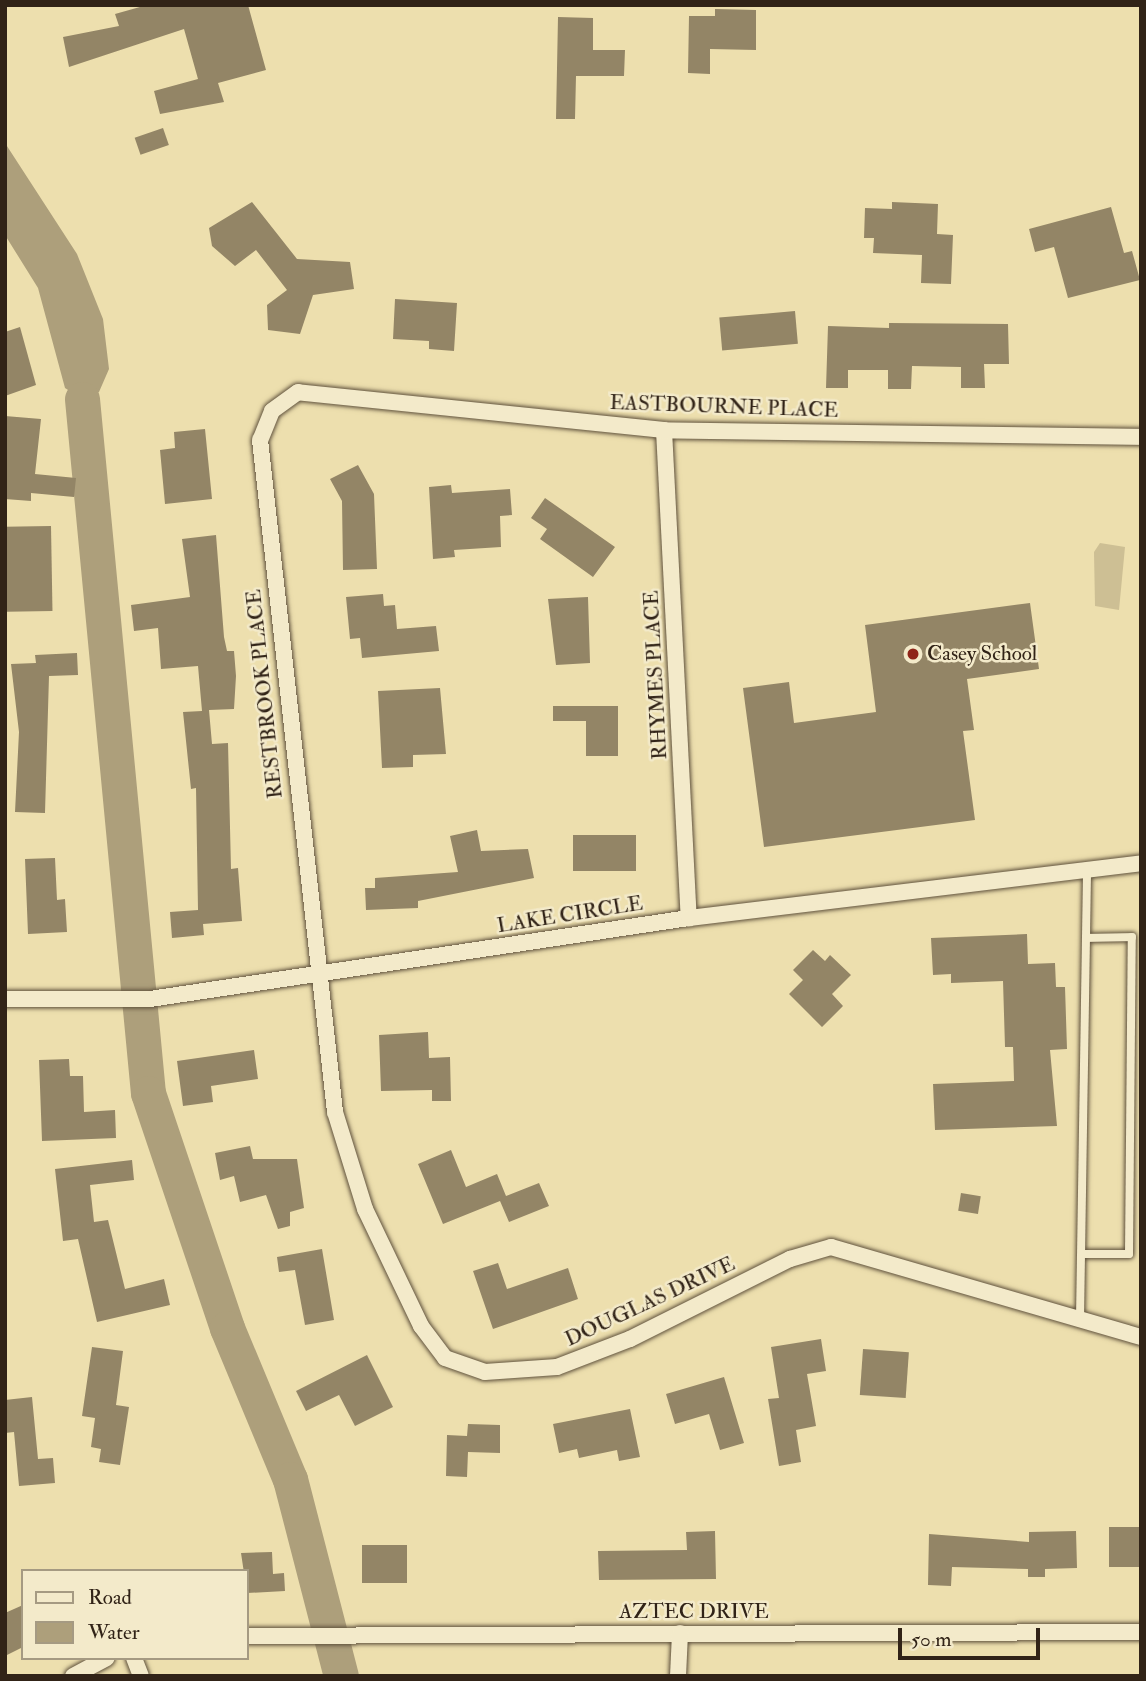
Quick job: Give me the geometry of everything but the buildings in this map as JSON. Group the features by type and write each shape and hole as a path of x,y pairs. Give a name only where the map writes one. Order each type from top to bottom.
{"street":[{"name":"EASTBOURNE PLACE","path":"272,411 298,392 664,430 1141,438"},
{"name":"RESTBROOK PLACE","path":"272,411 260,440 316,975"},
{"name":"RHYMES PLACE","path":"664,430 689,918"},
{"name":"LAKE CIRCLE","path":"5,999 150,999 689,918 1087,873 1141,863"},
{"name":"DOUGLAS DRIVE","path":"316,975 335,1112 365,1209 421,1326 445,1358 485,1372 556,1367 630,1339 790,1259 831,1247 1141,1337"},
{"name":"AZTEC DRIVE","path":"248,1636 1141,1632"},
{"path":"678,1676 680,1633"},
{"path":"73,1676 103,1660"}],"lane":[{"path":"1080,1319 1087,873"},
{"path":"1083,1254 1129,1254 1132,937 1087,938"}],"shaded area":[{"path":"1100,543 1125,547 1119,610 1095,606 1094,552"}],"water":[{"path":"5,143 77,254 103,319 109,369 99,392 82,399 65,388 38,288 5,235"}],"waterway":[{"path":"82,399 148,1093 227,1328 290,1479 341,1676"}],"place":[{"name":"Casey School","path":"913,654"}]}
